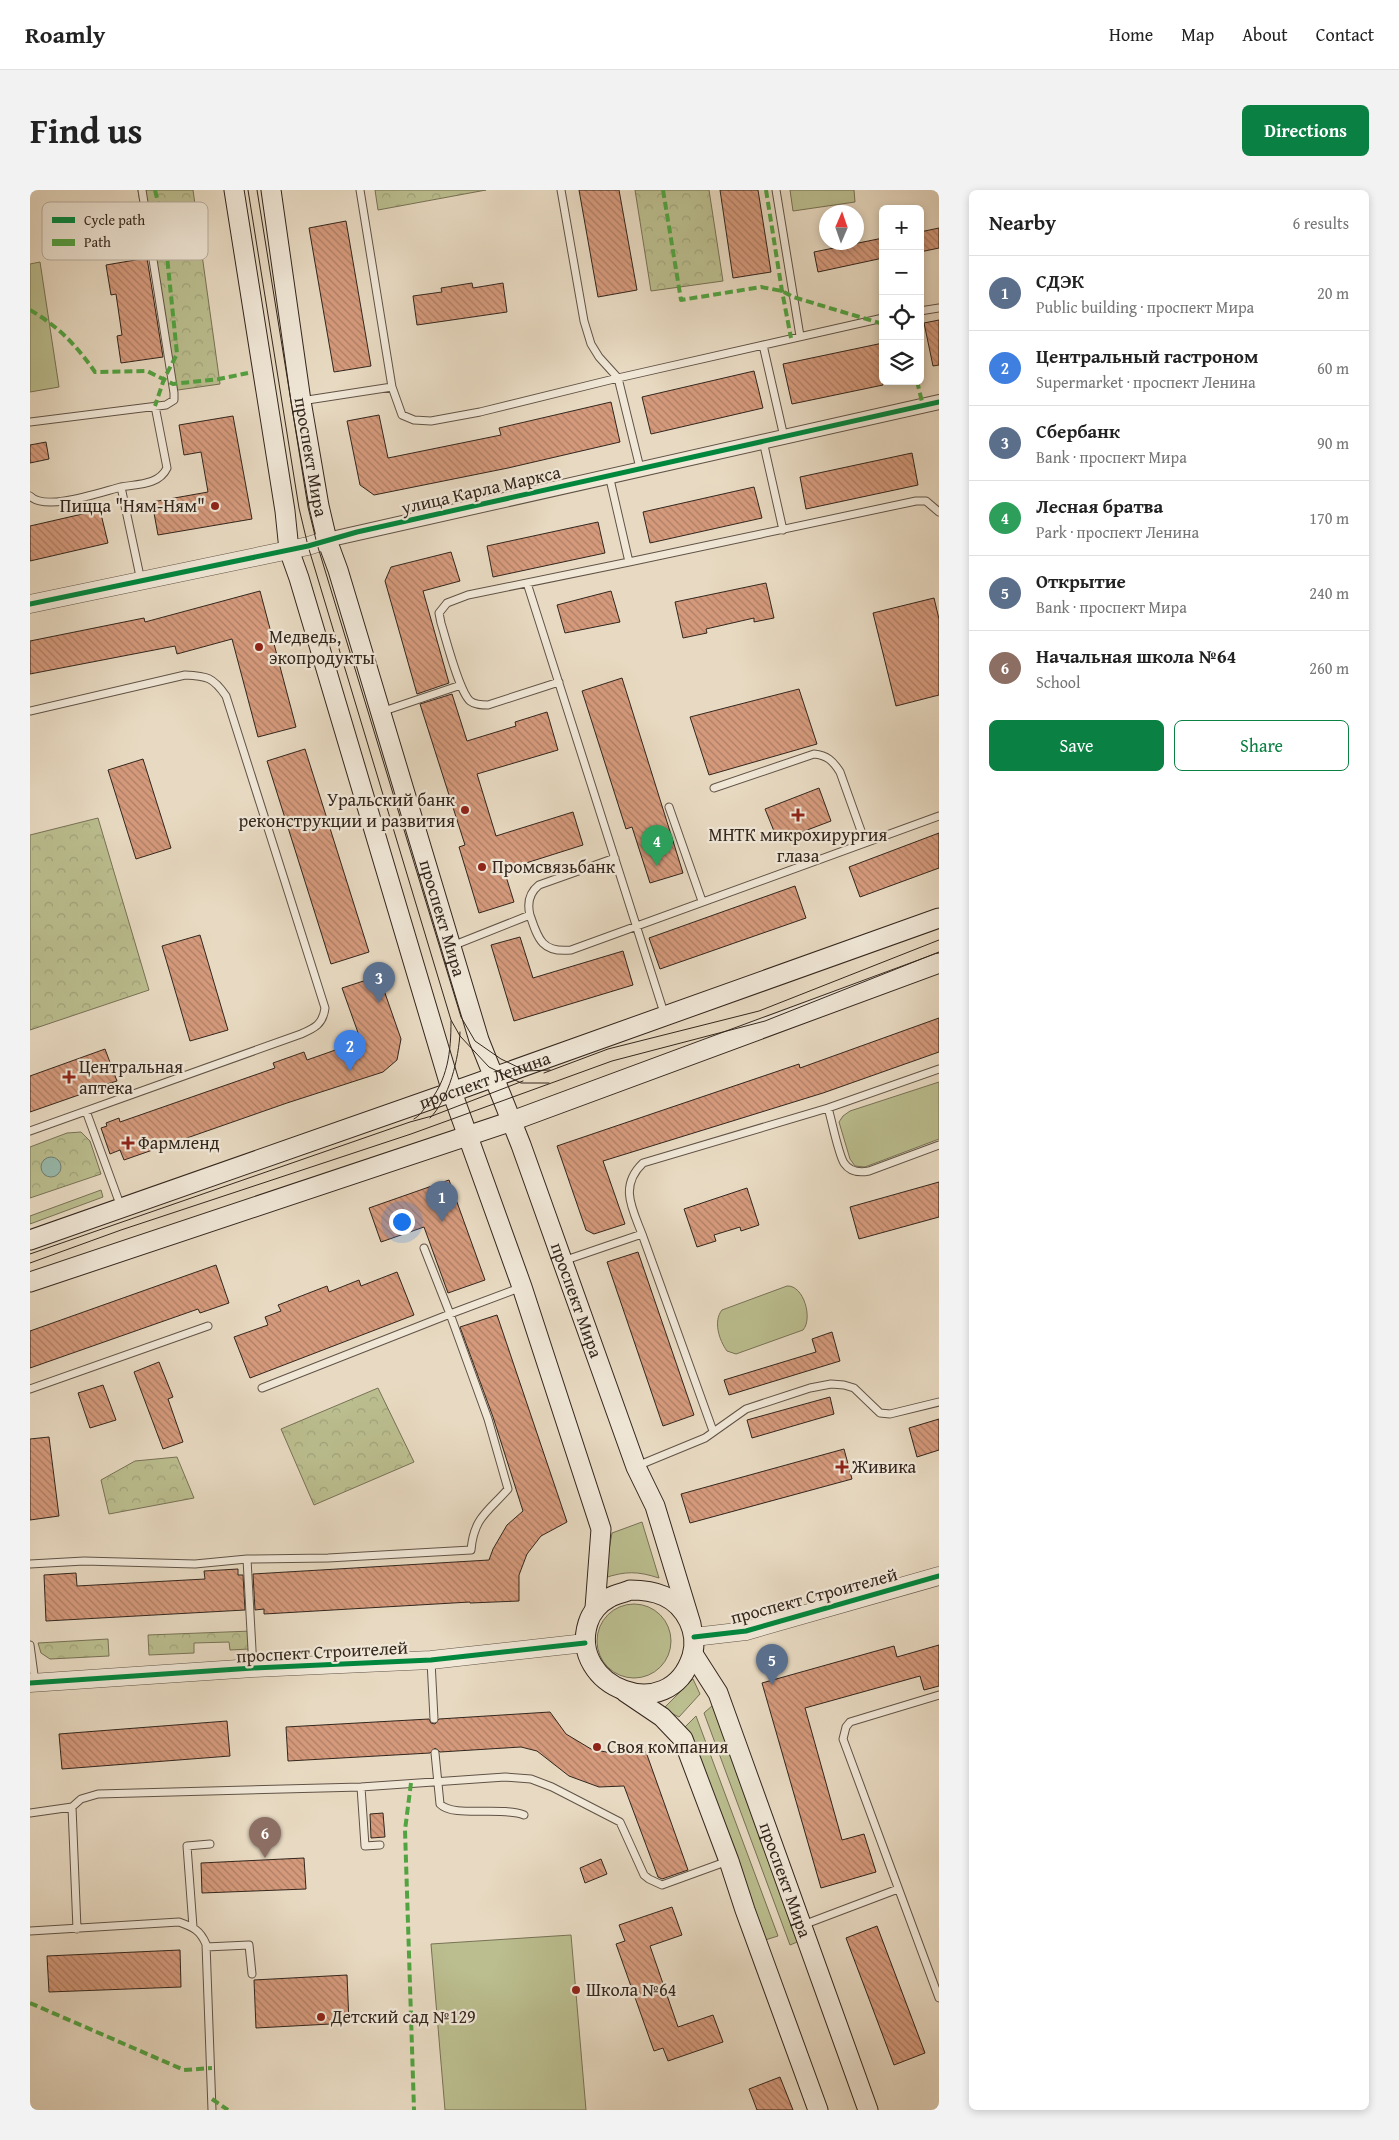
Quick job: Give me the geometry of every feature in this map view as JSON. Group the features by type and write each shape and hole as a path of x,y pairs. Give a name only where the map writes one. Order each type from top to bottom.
{"main road":[{"name":"проспект Мира","path":"234,190 285,510 288,550 302,588 452,1092 522,1287 601,1529 595,1608"},
{"name":"проспект Мира","path":"271,190 301,401 327,540 338,570 450,947 479,1040 512,1121 636,1467 654,1506 693,1638 718,1692 868,2110"},
{"name":"проспект Ленина","path":"30,1240 939,918"},
{"path":"30,1282 512,1121 939,963"},
{"path":"625,1692 644,1694 663,1692 686,1673 693,1638 680,1608 665,1596 648,1590 630,1590 609,1598 595,1608 586,1629 585,1643 591,1664 604,1679 662,1717 683,1739 729,1861 818,2110"}],"street":[{"name":"улица Карла Маркса","path":"30,604 288,550 609,475 939,402"},
{"name":"проспект Строителей","path":"693,1638 746,1631 939,1576"},
{"name":"проспект Строителей","path":"33,1683 253,1668 431,1660 585,1643"}],"lane":[{"path":"360,190 392,387 402,415 414,420 430,421 480,412 618,378 879,319"},
{"path":"561,190 584,321 591,344 599,357 618,378 640,468"},
{"path":"776,190 800,336"},
{"path":"30,422 155,406 171,403 174,400 153,260"},
{"path":"924,310 939,308"},
{"path":"763,345 784,437"},
{"path":"301,401 392,387"},
{"path":"30,496 37,501 54,502 154,481 161,477 167,468 155,406"},
{"path":"763,441 783,530"},
{"path":"609,475 629,562"},
{"path":"121,487 141,581"},
{"path":"559,682 488,706 470,701 461,685 441,623 440,614 442,608 455,598 916,501 926,501 939,512"},
{"path":"526,583 665,1016"},
{"path":"30,711 185,675 212,679 226,696 325,1008 324,1019 315,1028 301,1034 30,1131"},
{"path":"380,712 461,685"},
{"path":"714,788 814,754 821,755 834,762 840,772 865,842"},
{"path":"669,806 702,901"},
{"path":"615,858 539,885 533,890 528,905 530,915 536,934 544,944 556,951 571,950 939,816"},
{"path":"450,947 530,915"},
{"path":"713,1431 633,1212 629,1191 630,1179 634,1172 643,1164 828,1108 939,1069"},
{"path":"828,1108 844,1162 852,1170 860,1173 939,1145"},
{"path":"86,1111 121,1207"},
{"path":"563,1261 642,1234"},
{"path":"30,1564 84,1561 194,1564 247,1559 328,1558 471,1550 472,1534 482,1516 508,1489 488,1419 424,1248"},
{"path":"262,1388 522,1287"},
{"path":"30,1389 208,1326"},
{"path":"636,1467 695,1444 746,1409 810,1388 831,1384 854,1388 880,1413 890,1414 939,1402"},
{"path":"247,1559 253,1668"},
{"path":"30,1645 33,1683"},
{"path":"431,1660 434,1719"},
{"path":"939,1695 850,1722 844,1732 843,1739 939,1998"},
{"path":"435,1752 440,1804 445,1809 458,1812 503,1810 524,1815"},
{"path":"30,1813 72,1807 81,1799 98,1794 361,1787 505,1777 531,1779 552,1787 620,1822 644,1875 662,1885 729,1861"},
{"path":"361,1787 365,1846 380,1845"},
{"path":"72,1807 77,1929"},
{"path":"193,1927 187,1846 210,1844"},
{"path":"801,1925 898,1889"},
{"path":"30,1931 179,1922 193,1927 201,1933 206,1947 212,2110"},
{"path":"206,1947 249,1944 252,1974"}],"green space":[{"path":"138,190 193,190 195,202 140,202"},
{"path":"375,190 486,190 378,210"},
{"path":"635,190 709,190 723,281 651,291"},
{"path":"790,190 854,190 855,202 819,205 819,207 793,211"},
{"path":"149,260 203,260 220,384 171,391"},
{"path":"40,262 59,387 30,392 30,264"},
{"path":"98,818 149,990 30,1030 30,835"},
{"path":"939,1082 939,1139 865,1167 855,1166 850,1159 839,1122 843,1116 850,1111"},
{"path":"81,1132 90,1141 101,1174 30,1198 30,1147 67,1133"},
{"path":"101,1190 103,1197 30,1224 30,1216"},
{"path":"787,1286 793,1287 798,1291 805,1304 807,1318 803,1330 736,1354 727,1351 718,1330 719,1314 722,1310"},
{"path":"378,1388 414,1462 314,1505 281,1429"},
{"path":"177,1457 194,1498 109,1514 101,1480 135,1461"},
{"path":"642,1522 659,1578 632,1573 604,1578 612,1533"},
{"path":"634,1604 648,1607 660,1615 668,1627 671,1641 668,1655 660,1667 648,1675 634,1678 620,1675 608,1667 600,1655 597,1641 600,1627 608,1615 620,1607"},
{"path":"252,1631 249,1649 230,1650 229,1642 194,1643 194,1653 149,1655 148,1635"},
{"path":"108,1639 109,1656 50,1659 41,1653 38,1643"},
{"path":"693,1679 700,1694 679,1717 663,1709"},
{"path":"713,1705 802,1940 790,1945 704,1713"},
{"path":"696,1716 778,1936 765,1940 685,1727"},
{"path":"571,1935 586,2110 445,2110 431,1944"}],"shaded area":[{"path":"51,1157 58,1160 61,1167 58,1174 51,1177 44,1174 41,1167 44,1160"}],"building":[{"path":"579,190 619,190 637,290 598,297"},
{"path":"720,190 758,190 771,272 733,278"},
{"path":"346,221 371,366 334,372 309,228"},
{"path":"939,228 939,248 924,251 924,231"},
{"path":"879,239 879,259 818,272 814,252 824,250 864,250 864,242"},
{"path":"147,260 163,357 121,363 117,336 122,335 116,294 111,295 106,265"},
{"path":"472,283 473,288 503,283 507,312 417,325 413,296 442,292 441,288"},
{"path":"939,320 939,365 933,366 924,323"},
{"path":"879,344 879,385 883,385 792,404 783,364"},
{"path":"754,371 763,408 651,434 642,397"},
{"path":"611,402 620,442 508,468 374,495 360,485 347,421 379,415 388,458 501,435 499,428"},
{"path":"233,416 252,519 158,535 152,502 208,492 201,452 184,455 179,425"},
{"path":"46,442 49,459 30,463 30,445"},
{"path":"912,453 918,485 806,509 800,477"},
{"path":"754,487 762,518 650,543 643,512"},
{"path":"100,510 108,543 30,561 30,526"},
{"path":"598,522 605,553 493,577 487,546"},
{"path":"451,552 460,581 423,591 449,683 417,694 385,581 391,567"},
{"path":"766,583 774,618 754,622 754,618 706,629 707,633 683,638 675,602"},
{"path":"260,591 296,727 258,737 232,639 177,654 175,646 30,674 30,641 144,618 145,622"},
{"path":"611,591 620,622 565,633 557,605"},
{"path":"934,598 939,619 939,695 896,706 873,613"},
{"path":"622,678 683,873 650,883 632,827 626,829 582,691"},
{"path":"799,689 817,744 709,775 690,717"},
{"path":"452,694 467,741 516,726 515,722 547,712 558,750 477,774 496,836 573,812 583,845 504,870 514,902 479,913 459,847 465,845 420,704"},
{"path":"305,749 369,952 331,964 267,761"},
{"path":"143,759 171,848 136,859 108,770"},
{"name":"МНТК микрохирургия глаза","path":"819,788 831,821 778,841 765,809"},
{"path":"939,833 939,868 860,897 849,867"},
{"path":"795,886 806,918 660,969 649,938"},
{"path":"200,935 228,1030 190,1041 162,946"},
{"path":"520,937 533,978 623,951 633,985 514,1021 491,945"},
{"path":"379,976 401,1039 397,1060 383,1072 287,1103 124,1160 120,1150 110,1154 101,1128 107,1126 106,1123 119,1118 120,1122 275,1068 273,1063 304,1052 307,1060 361,1041 342,988"},
{"path":"939,1018 939,1052 823,1093 603,1161 625,1224 594,1234 586,1230 557,1146 799,1064 800,1068"},
{"path":"105,1049 117,1081 107,1084 109,1090 95,1095 93,1090 30,1112 30,1076"},
{"path":"449,1180 485,1280 448,1293 424,1227 381,1242 369,1208"},
{"path":"939,1182 939,1217 859,1239 850,1207"},
{"path":"747,1188 759,1225 741,1231 740,1227 714,1235 716,1241 697,1247 684,1209"},
{"path":"638,1252 694,1415 663,1426 607,1262"},
{"path":"216,1265 229,1303 200,1313 198,1309 30,1368 30,1331"},
{"path":"397,1272 414,1315 250,1378 234,1337 268,1325 265,1317 281,1311 278,1305 327,1286 329,1292 359,1280 361,1286"},
{"path":"497,1315 567,1522 541,1536 527,1554 519,1575 519,1601 264,1614 264,1609 255,1610 253,1574 489,1560 507,1525 523,1511 493,1417 460,1327"},
{"path":"832,1332 840,1361 729,1395 724,1380 816,1352 812,1339"},
{"path":"159,1362 173,1397 168,1399 183,1442 163,1449 134,1372"},
{"path":"103,1385 116,1420 90,1428 78,1393"},
{"path":"830,1397 834,1414 752,1438 747,1420"},
{"path":"939,1419 939,1450 917,1457 909,1428"},
{"path":"49,1437 59,1516 30,1520 30,1439"},
{"path":"844,1449 852,1479 690,1523 681,1494"},
{"path":"238,1569 238,1575 243,1575 245,1610 46,1621 44,1575 76,1573 77,1586 205,1579 204,1571"},
{"path":"939,1645 939,1686 924,1690 920,1676 805,1708 842,1840 864,1834 876,1872 821,1888 762,1683 894,1646 897,1657"},
{"path":"550,1712 566,1734 591,1749 616,1754 646,1752 688,1870 662,1879 658,1877 624,1786 599,1787 569,1776 537,1751 521,1747 440,1752 435,1748 430,1753 288,1761 286,1727 429,1719 431,1723 435,1724 439,1719"},
{"path":"227,1721 230,1756 62,1769 59,1734"},
{"path":"383,1813 385,1837 371,1838 370,1814"},
{"path":"304,1858 306,1889 202,1893 201,1863"},
{"path":"601,1859 607,1874 585,1883 580,1868"},
{"path":"672,1907 682,1935 650,1946 678,2027 713,2015 723,2042 668,2061 663,2048 654,2051 616,1944 625,1941 619,1925"},
{"path":"877,1926 925,2053 894,2065 846,1938"},
{"path":"180,1950 181,1987 49,1992 47,1956"},
{"path":"347,1975 349,2023 256,2028 254,1980"},
{"path":"780,2077 793,2110 757,2110 749,2089"}],"tram line":[{"path":"248,190 299,508 308,546 451,1020 460,1036 489,1067 521,1083 549,1083"},
{"path":"257,190 308,507 317,544 461,1017 475,1041 501,1059 526,1071 550,1070"},
{"path":"544,1073 608,1049 759,1011 939,940"},
{"path":"30,1263 121,1230 411,1134 612,1061 765,1021 939,952"},
{"path":"414,1119 421,1113 434,1095 444,1076 449,1055 451,1021"},
{"path":"430,1118 443,1100 452,1078 458,1054 460,1032"},
{"path":"30,1254 432,1116 523,1081"}],"marked path":[{"path":"155,190 158,202"},
{"path":"663,190 681,300 761,287 782,291 793,297 879,323"},
{"path":"766,190 791,338"},
{"path":"155,406 164,379 177,354 167,260"},
{"path":"30,310 66,337 95,372 147,371 173,384 219,379 248,373"},
{"path":"918,385 923,406"},
{"path":"411,1783 405,1830 414,2110"},
{"path":"30,2003 184,2070 212,2068"},
{"path":"212,2099 228,2110"}],"cycle path":[{"path":"30,604 308,546 357,532 939,402"},
{"path":"694,1637 746,1631 939,1576"},
{"path":"30,1683 253,1668 431,1660 585,1643"}],"place":[{"name":"Пицца \"Ням-Ням\"","path":"215,506"},
{"name":"Медведь, экопродукты","path":"259,647"},
{"name":"Уральский банк реконструкции и развития","path":"465,810"},
{"name":"МНТК микрохирургия глаза","path":"798,815"},
{"name":"Лесная братва","path":"657,866"},
{"name":"Промсвязьбанк","path":"482,867"},
{"name":"Сбербанк","path":"379,1003"},
{"name":"Центральный гастроном","path":"350,1071"},
{"name":"Центральная аптека","path":"69,1077"},
{"name":"Фармленд","path":"128,1143"},
{"name":"СДЭК","path":"442,1222"},
{"name":"Живика","path":"842,1467"},
{"name":"Открытие","path":"772,1685"},
{"name":"Своя компания","path":"597,1747"},
{"name":"Начальная школа №64","path":"265,1858"},
{"name":"Школа №64","path":"576,1990"},
{"name":"Детский сад №129","path":"321,2017"}]}
